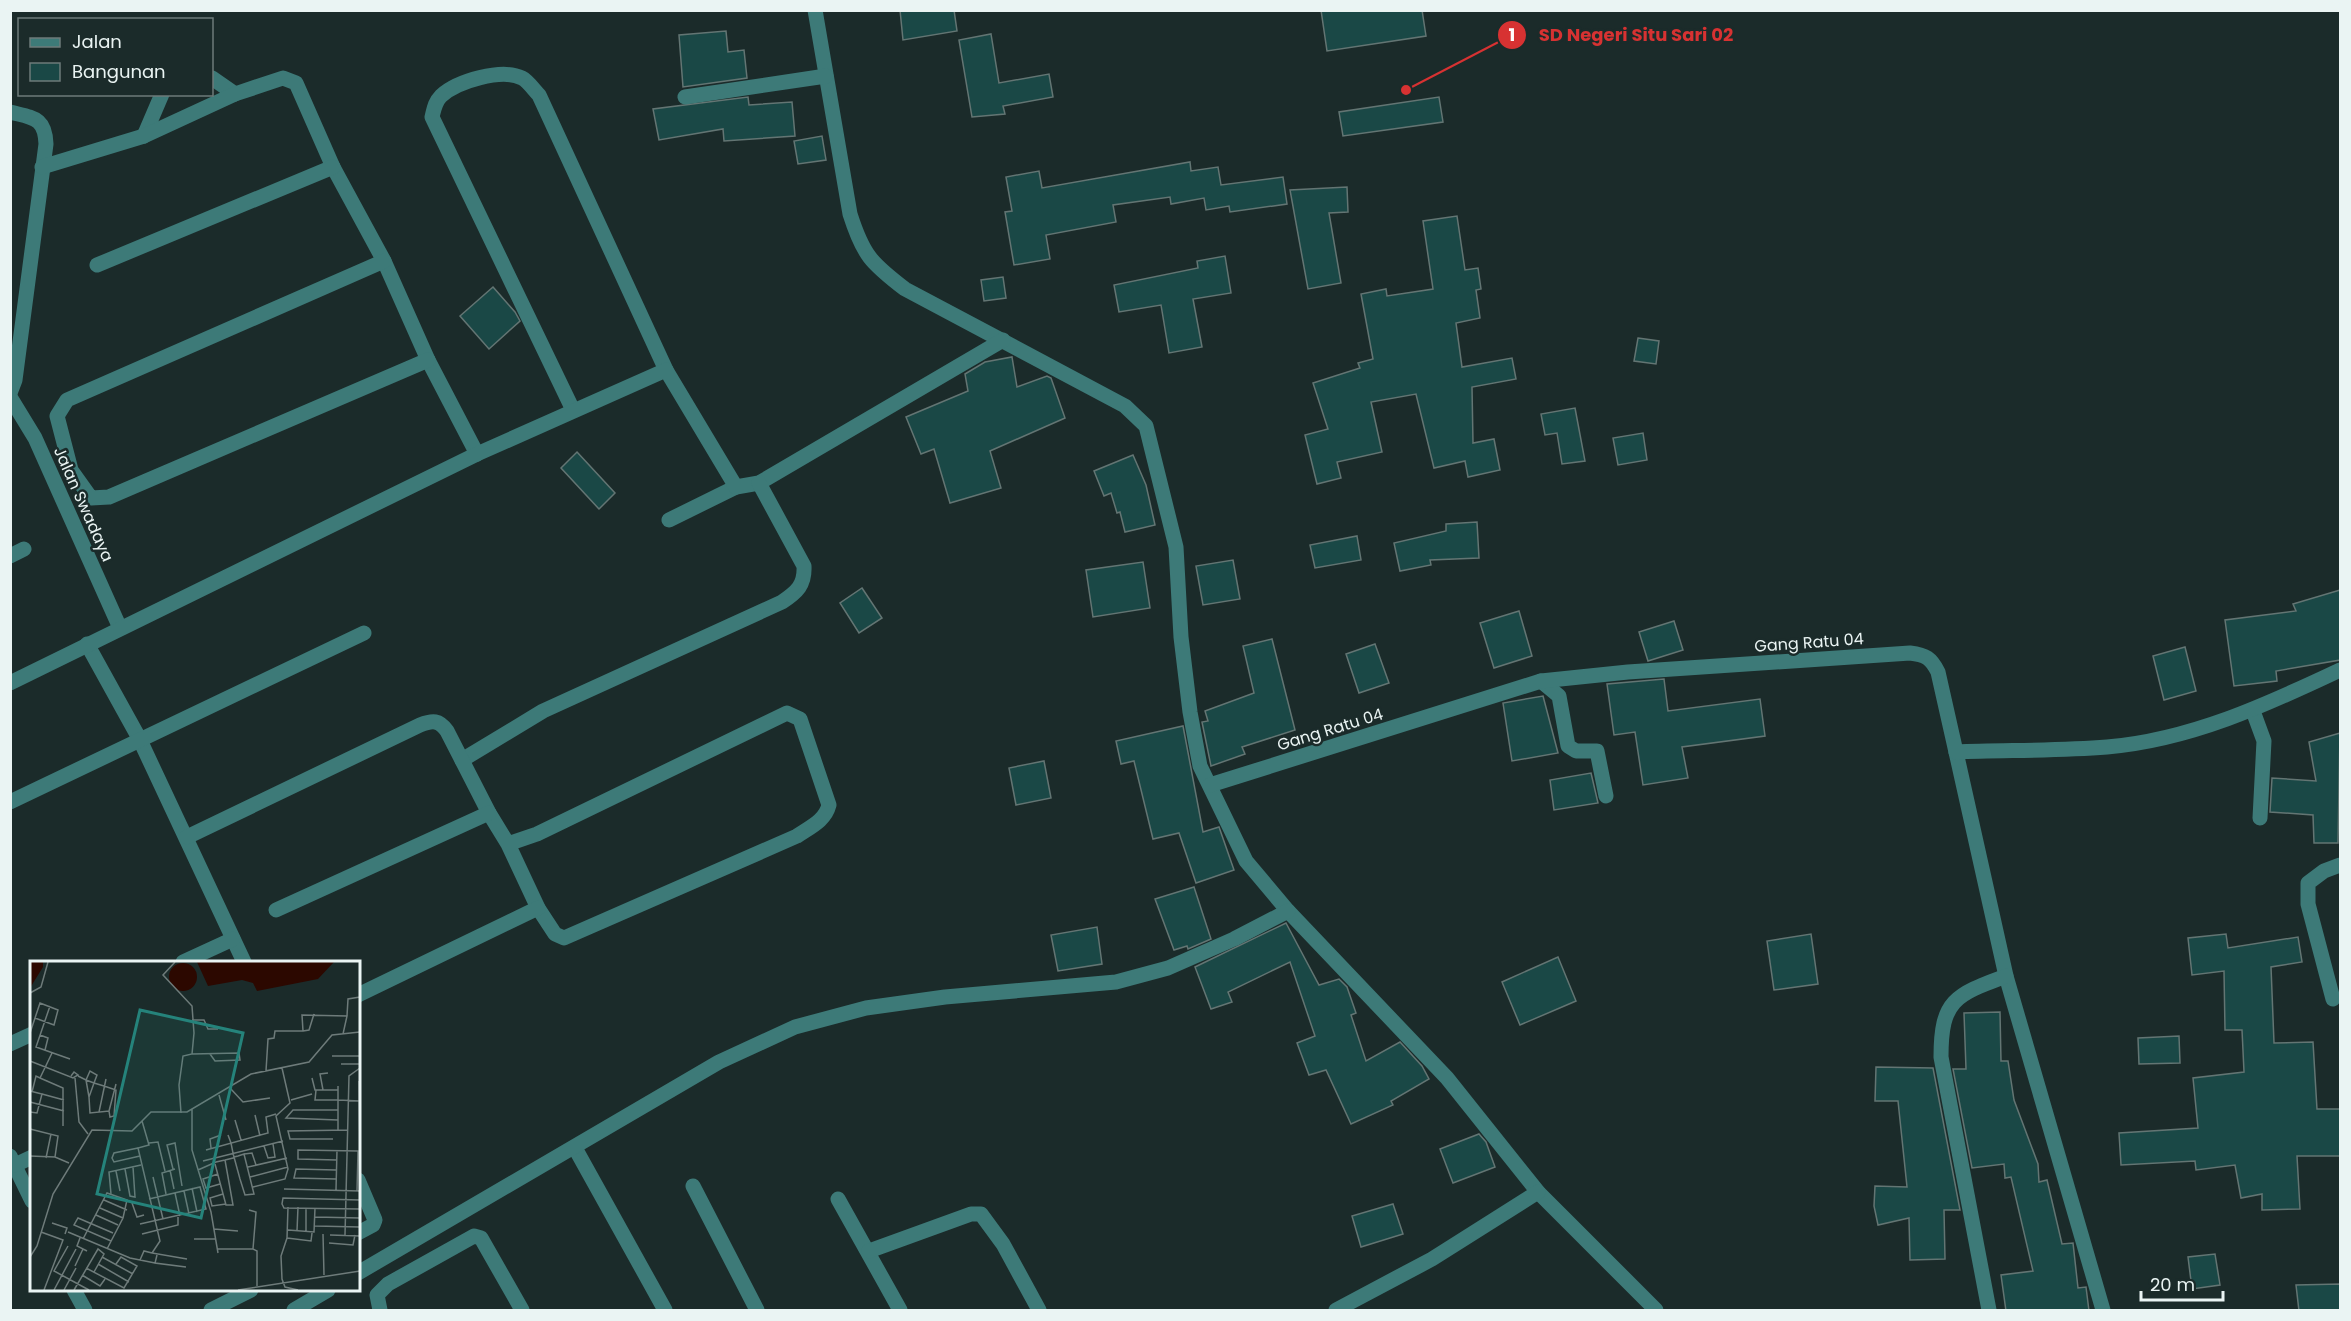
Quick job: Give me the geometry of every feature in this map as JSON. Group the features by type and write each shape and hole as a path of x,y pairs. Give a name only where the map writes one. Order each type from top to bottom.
{"street":[{"path":"815,10 850,214 860,246 882,271 905,289 1125,406 1146,426 1176,547 1181,637 1190,712 1200,766 1246,861 1288,911 1447,1078 1538,1192 1655,1310"},
{"path":"573,410 432,117 435,105 442,95 477,78 506,74 523,78 539,95 666,370 736,487"},
{"path":"686,97 826,76"},
{"path":"42,167 144,136 235,94 283,78 296,83 333,167 384,261 428,360 477,454"},
{"path":"213,79 235,94"},
{"path":"144,136 161,96"},
{"path":"10,112 34,118 42,125 46,144 15,380 10,395"},
{"path":"97,265 333,167"},
{"path":"384,261 68,400 57,416 72,470 91,498 109,497 428,360"},
{"path":"669,520 736,487 759,483 1003,340"},
{"path":"10,683 477,454 666,370"},
{"name":"Jalan Swadaya","path":"10,395 35,438 120,628"},
{"path":"462,760 543,711 782,602 798,591 805,579 804,566 759,483"},
{"path":"10,802 139,738 364,633"},
{"path":"87,644 139,738 243,961"},
{"name":"Gang Ratu 04","path":"1210,785 1541,681 1628,672 1910,653 1922,655 1933,661 1938,672 1956,752"},
{"path":"2103,1311 2006,976 1956,752 2108,747 2216,724 2253,711 2340,670"},
{"path":"1541,681 1559,696 1568,746 1571,750 1597,751 1606,796"},
{"path":"2253,711 2264,741 2260,818"},
{"path":"187,837 427,722 434,721 442,724 508,844 538,908 555,934 564,938 797,836 819,822 827,814 829,805 800,719 787,713 537,834 508,844"},
{"path":"276,910 489,813"},
{"path":"2333,999 2308,904 2308,883 2324,871 2340,865"},
{"path":"360,994 538,908"},
{"path":"360,1272 719,1062 795,1027 889,1005 1116,982 1168,968 1234,939 1288,911"},
{"path":"187,961 233,939"},
{"path":"1989,1311 1941,1057 1941,1034 1944,1015 1958,997 2006,976"},
{"path":"10,1044 30,1035"},
{"path":"575,1148 665,1311"},
{"path":"30,1157 13,1160 30,1197"},
{"path":"360,1185 375,1220 373,1225 360,1232"},
{"path":"693,1186 757,1311"},
{"path":"1336,1311 1432,1259 1538,1192"},
{"path":"838,1199 869,1251 900,1311"},
{"path":"869,1251 971,1214 981,1214 1003,1244 1032,1308"},
{"path":"380,1311 377,1295 387,1284 474,1236 481,1238 486,1245 522,1311"},
{"path":"75,1291 85,1311"},
{"path":"211,1311 249,1291"},
{"path":"294,1311 326,1291"}],"building":[{"path":"900,10 954,10 957,31 903,40"},
{"path":"1321,10 1422,10 1426,36 1327,51"},
{"path":"726,31 728,52 744,50 747,78 683,87 679,35"},
{"path":"991,34 999,83 1049,74 1053,97 1003,106 1005,114 972,117 959,40"},
{"path":"748,97 749,105 792,102 795,136 724,141 723,129 659,140 653,109"},
{"path":"1439,97 1443,122 1343,136 1339,112"},
{"path":"822,136 826,160 798,164 794,141"},
{"path":"1190,162 1191,171 1218,167 1221,185 1283,177 1287,204 1230,212 1229,206 1206,210 1204,198 1171,204 1170,197 1113,205 1116,222 1046,235 1050,259 1014,265 1005,212 1012,211 1006,177 1039,171 1042,188"},
{"path":"1347,187 1348,212 1329,213 1341,283 1308,289 1290,190"},
{"path":"1457,216 1465,270 1478,268 1481,289 1476,290 1480,318 1456,323 1462,367 1512,358 1516,379 1472,387 1473,443 1494,439 1500,470 1468,477 1465,461 1434,468 1416,394 1371,402 1382,452 1337,462 1341,478 1317,484 1305,435 1328,429 1313,383 1360,368 1358,363 1373,359 1361,294 1386,289 1387,296 1433,289 1423,221"},
{"path":"1225,256 1231,293 1193,299 1202,347 1169,353 1161,305 1119,312 1114,285 1198,268 1197,261"},
{"path":"1003,277 1006,298 984,301 981,280"},
{"path":"493,287 520,321 489,349 460,316"},
{"path":"1638,338 1659,341 1656,364 1634,361"},
{"path":"1012,357 1017,387 1047,376 1051,378 1065,418 990,451 1001,488 950,503 934,449 921,454 906,417 968,391 965,374 985,362"},
{"path":"1575,408 1585,461 1562,464 1557,433 1545,435 1541,414"},
{"path":"1643,433 1647,460 1618,465 1613,438"},
{"path":"577,452 615,493 599,509 561,468"},
{"path":"1133,455 1146,485 1155,525 1125,532 1120,512 1117,513 1111,493 1104,496 1094,471"},
{"path":"1477,522 1479,558 1430,560 1431,565 1400,571 1394,543 1446,531 1446,524"},
{"path":"1357,536 1361,560 1315,568 1310,545"},
{"path":"1233,560 1240,599 1203,605 1196,566"},
{"path":"1143,562 1150,608 1093,617 1086,570"},
{"path":"862,588 882,618 859,633 840,603"},
{"path":"2340,590 2340,660 2276,671 2277,681 2234,686 2225,620 2296,611 2293,604"},
{"path":"1519,611 1532,656 1494,668 1480,623"},
{"path":"1674,621 1683,650 1648,661 1639,632"},
{"path":"1272,639 1295,730 1242,747 1245,754 1211,766 1202,722 1208,721 1205,711 1254,693 1243,646"},
{"path":"1375,644 1389,683 1359,693 1346,654"},
{"path":"2185,647 2196,691 2164,700 2153,656"},
{"path":"1664,679 1668,711 1760,699 1765,736 1682,747 1688,778 1643,785 1635,732 1614,735 1607,684"},
{"path":"1543,696 1558,753 1512,761 1503,703"},
{"path":"1183,726 1203,832 1219,827 1234,870 1196,883 1179,833 1153,839 1134,761 1121,764 1116,741"},
{"path":"2340,733 2338,843 2314,843 2313,815 2270,812 2272,778 2316,781 2309,742"},
{"path":"1044,761 1051,798 1016,805 1009,768"},
{"path":"1591,773 1598,803 1554,810 1550,780"},
{"path":"1194,887 1211,939 1188,949 1187,946 1174,950 1155,899"},
{"path":"1286,923 1319,985 1339,979 1347,987 1356,1013 1351,1015 1366,1061 1400,1042 1422,1066 1429,1079 1391,1101 1393,1105 1351,1124 1326,1070 1309,1075 1297,1043 1315,1036 1290,962 1228,992 1232,1002 1211,1009 1195,967"},
{"path":"1097,927 1102,964 1058,971 1051,935"},
{"path":"1811,934 1818,984 1774,990 1767,941"},
{"path":"2226,934 2228,948 2298,937 2302,962 2271,967 2274,1043 2313,1042 2317,1109 2340,1109 2340,1156 2297,1156 2300,1209 2262,1210 2262,1194 2241,1198 2235,1165 2196,1170 2195,1161 2121,1165 2119,1133 2198,1128 2193,1078 2244,1072 2242,1030 2225,1030 2224,971 2192,975 2188,938"},
{"path":"1558,957 1576,1001 1520,1025 1502,982"},
{"path":"2000,1012 2001,1061 2008,1061 2014,1100 2038,1164 2039,1182 2047,1180 2062,1244 2073,1243 2078,1288 2086,1287 2089,1311 2006,1311 2001,1275 2033,1271 2011,1177 2005,1178 2004,1164 1972,1168 1953,1069 1966,1069 1964,1013"},
{"path":"2179,1036 2180,1063 2139,1064 2138,1038"},
{"path":"1876,1067 1933,1068 1960,1210 1944,1210 1945,1259 1910,1260 1909,1218 1878,1225 1874,1206 1875,1186 1907,1187 1898,1101 1875,1101"},
{"path":"1479,1134 1486,1142 1495,1167 1453,1183 1440,1149"},
{"path":"1393,1204 1403,1234 1361,1247 1352,1216"},
{"path":"2215,1254 2220,1285 2192,1289 2188,1257"},
{"path":"2340,1284 2340,1311 2299,1311 2296,1285"}],"place":[{"name":"SD Negeri Situ Sari 02","path":"1406,90"}]}
